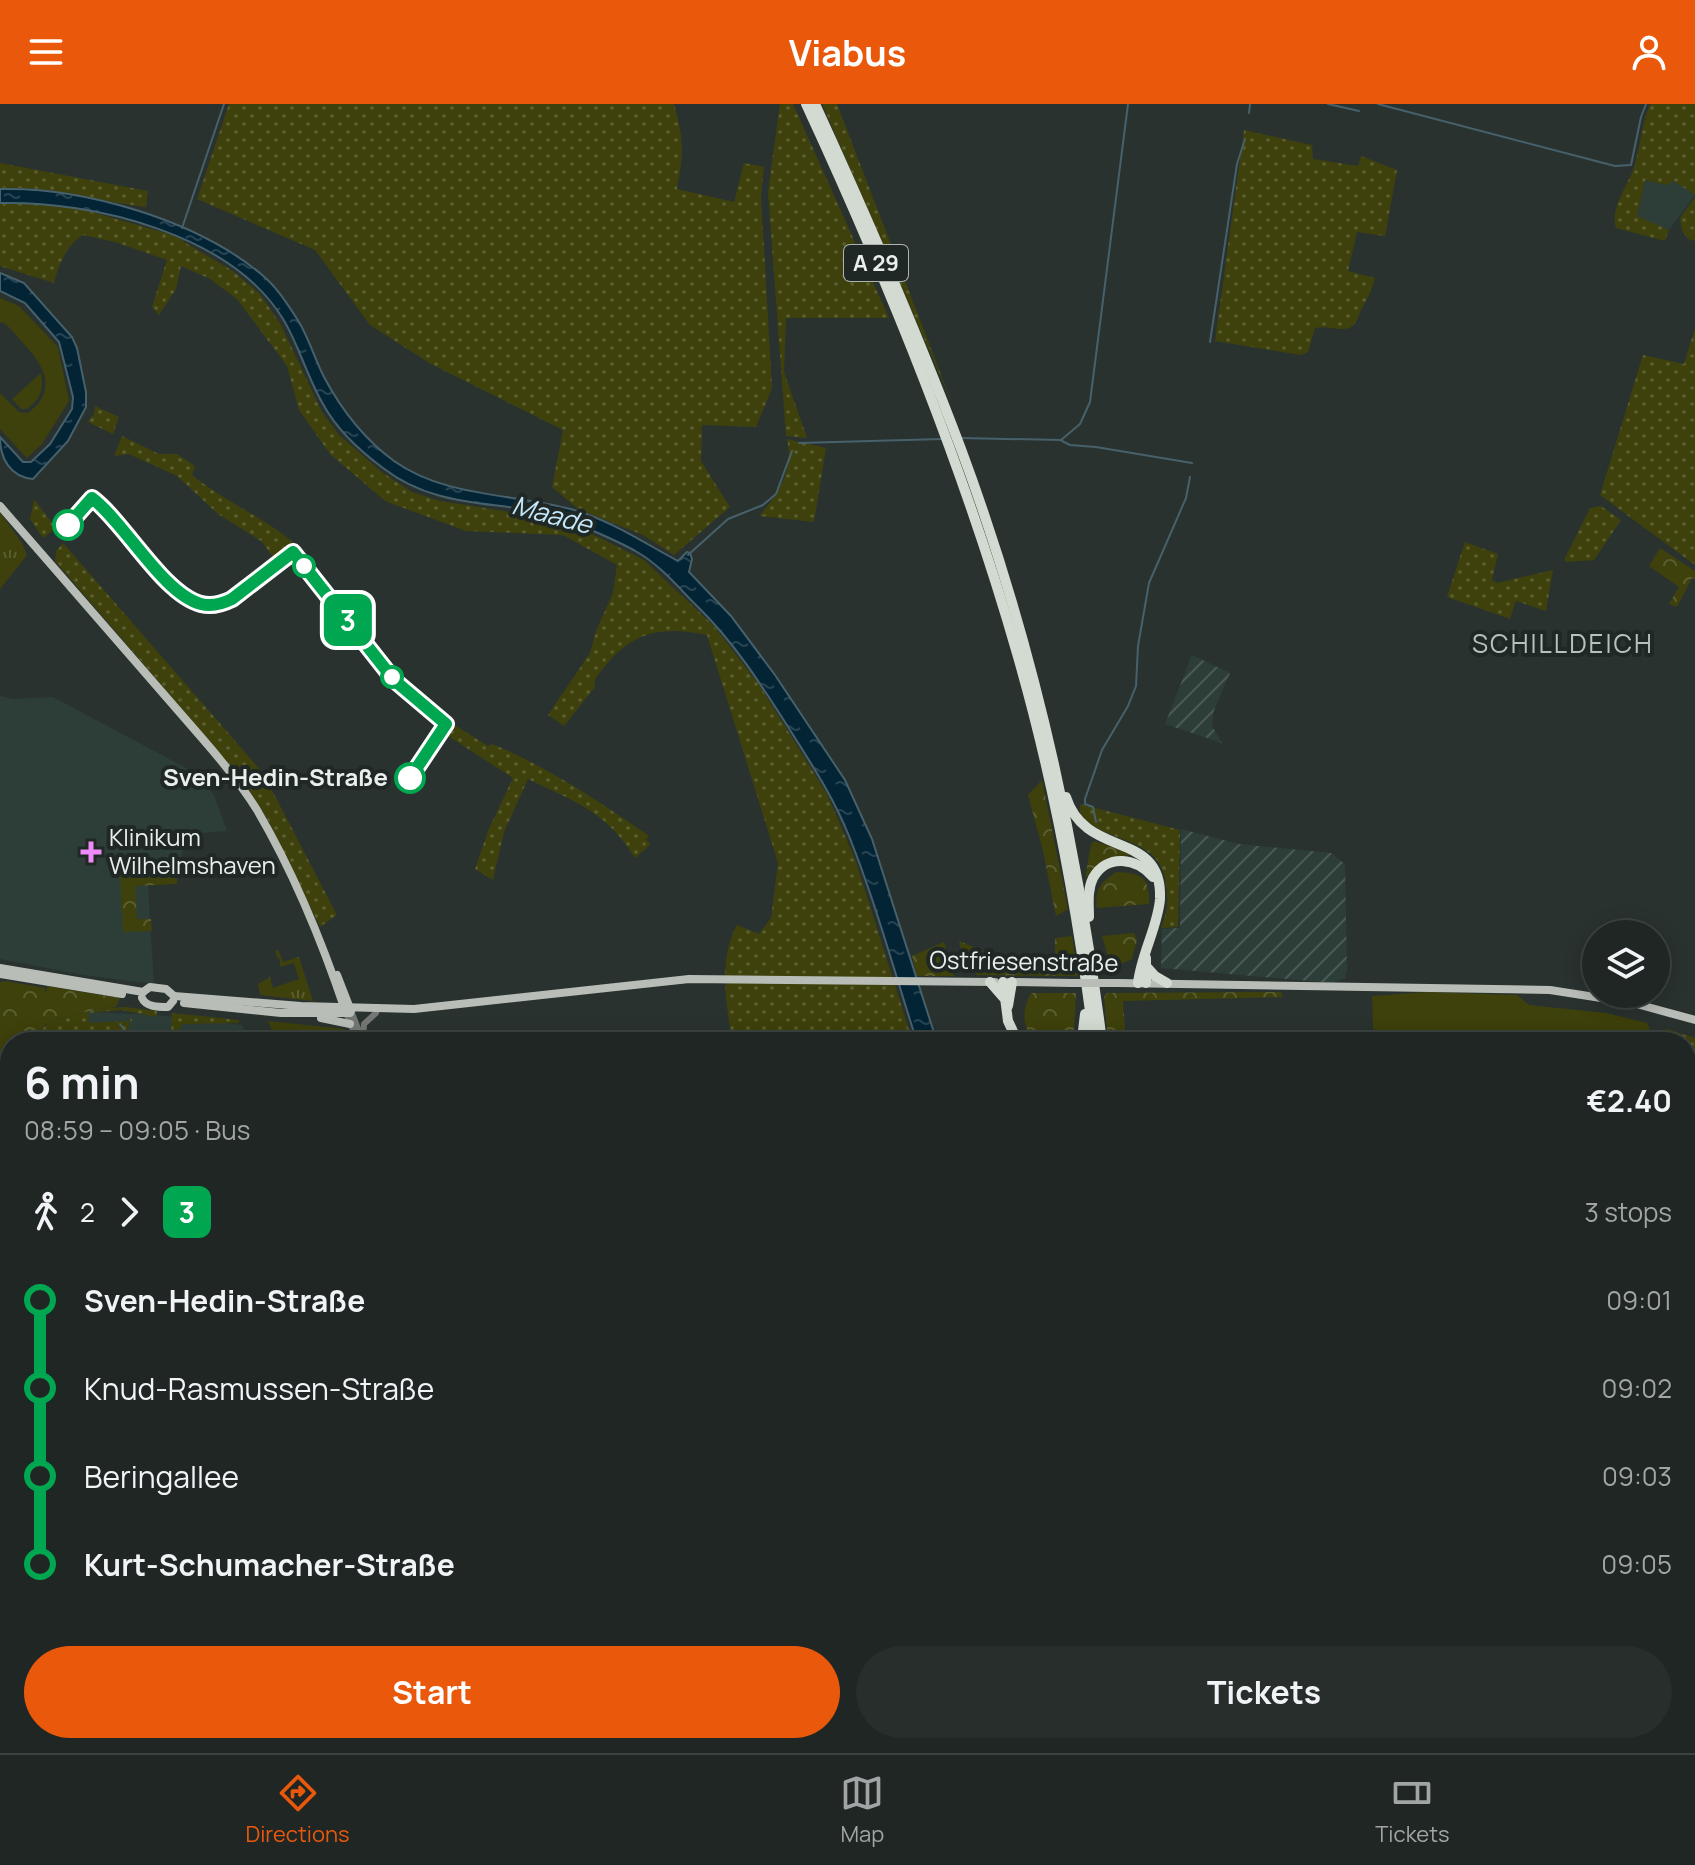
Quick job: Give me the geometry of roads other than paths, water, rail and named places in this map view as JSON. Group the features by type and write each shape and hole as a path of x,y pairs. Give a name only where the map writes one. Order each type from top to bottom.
{"highway":[{"name":"A 29","path":"806,104 945,422 1001,570 1055,770 1089,943 1101,1032"},
{"name":"A 29","path":"815,104 911,323 945,422"},
{"name":"A 29","path":"957,452 1019,659 1053,799 1093,1032"},
{"path":"1055,770 1068,805 1083,827 1144,856 1154,869 1159,904 1145,953 1142,983"},
{"path":"1089,943 1090,889 1093,879 1104,867 1119,861 1135,862 1158,884"},
{"path":"1142,983 1145,953"},
{"path":"1082,960 1080,971 1085,1024 1082,1032"},
{"path":"1146,966 1167,983"},
{"path":"990,982 1003,997 1013,1032"},
{"path":"1003,997 1008,982"},
{"path":"1007,1008 1008,982"}],"main road":[{"path":"0,506 232,774 257,810 319,939 348,1011"},
{"path":"319,939 336,988 348,1011"},
{"path":"0,968 56,976 142,995 148,1005 165,1007 174,999 330,1007 348,1011"},
{"path":"0,974 142,995"},
{"name":"Ostfriesenstraße","path":"348,1011 414,1009 676,980 887,980 1550,990 1633,1003 1695,1020"},
{"path":"142,995 150,987 170,990 174,999"},
{"path":"330,1007 335,1000 336,988"},
{"path":"174,999 350,1024"},
{"path":"281,1013 376,1013 414,1009"}],"street":[{"path":"348,1011 355,1032"},
{"path":"348,1011 357,1032"},
{"path":"363,1032 364,1024 376,1013"}],"water":[{"name":"Maade","path":"0,189 67,194 138,210 205,238 235,255 277,290 303,329 321,370 346,412 373,443 394,461 414,473 458,488 574,510 615,526 678,561 687,552 690,553 689,572 731,616 775,675 845,780 872,839 934,1032 914,1032 859,861 822,782 736,650 661,570 624,545 558,517 432,493 407,483 383,468 335,423 317,394 283,319 260,290 230,265 195,244 117,216 76,208 0,203"},
{"path":"0,273 24,283 72,337 86,392 86,407 68,441 33,479 18,475 8,465 0,437 23,462 31,462 50,444 72,409 73,397 59,342 25,303 0,291"}],"waterway":[{"path":"182,228 224,104"},
{"path":"960,438 1061,440 1080,424 1090,402 1128,104"},
{"path":"1249,113 1250,104"},
{"path":"1328,104 1359,111"},
{"path":"1378,104 1615,166 1631,165 1646,104"},
{"path":"1210,342 1237,164 1245,139"},
{"path":"799,443 942,439"},
{"path":"1062,441 1070,445 1192,463"},
{"path":"688,555 728,519 763,505 776,494 792,451"},
{"path":"1096,822 1093,807 1085,804 1085,799 1102,750 1136,686 1138,646 1149,583 1186,498 1190,477"},
{"path":"120,1024 126,1032"}],"place":[{"name":"Sven-Hedin-Straße","path":"410,778"},
{"name":"Klinikum Wilhelmshaven","path":"91,852"}],"district":[{"name":"SCHILLDEICH","path":"1563,644"}]}
